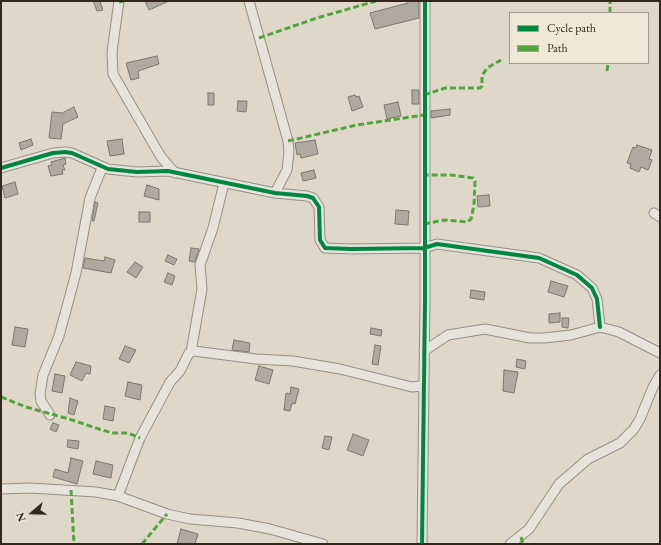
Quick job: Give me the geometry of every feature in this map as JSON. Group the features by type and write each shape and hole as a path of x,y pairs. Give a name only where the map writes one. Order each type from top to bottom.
{"street":[{"path":"119,1 112,52 113,74 161,157 176,174"},
{"path":"249,1 288,141 289,152 287,170 275,193"},
{"path":"422,544 425,1"},
{"path":"1,168 53,153 65,152 72,153 102,168 121,172 164,171 275,193 313,198 319,207 320,240 325,248 351,250 424,248 432,244 539,258 567,269 586,282 595,294 600,327"},
{"path":"50,415 41,400 40,394 43,375 59,336 78,265 90,198 102,168"},
{"path":"118,496 140,438 170,382 180,371 191,352 202,288 200,266 213,228 224,183"},
{"path":"424,351 448,335 470,331 485,329 530,338 544,338 571,335 600,327 619,332 660,353"},
{"path":"191,352 202,350 256,359 294,361 340,369 412,387 420,386 424,390"},
{"path":"510,544 529,529 559,484 588,459 620,443 634,428 640,419 653,387 660,375"},
{"path":"1,489 30,488 71,490 118,496 167,514 190,519 238,523 270,529 323,544"}],"building":[{"path":"93,1 100,1 103,10 97,11"},
{"path":"145,1 169,1 149,10"},
{"path":"408,1 419,1 419,18 375,29 370,13 408,3"},
{"path":"157,56 159,64 138,71 139,78 131,80 126,63"},
{"path":"412,90 419,90 419,104 412,104"},
{"path":"208,93 214,93 214,105 208,105"},
{"path":"355,95 356,97 359,96 363,107 352,111 348,97"},
{"path":"238,101 247,101 246,112 237,111"},
{"path":"398,102 401,116 387,119 384,105"},
{"path":"74,107 78,117 63,124 61,139 49,138 52,112 62,113"},
{"path":"450,109 450,115 431,118 431,111"},
{"path":"31,139 33,145 21,150 19,143"},
{"path":"122,139 124,154 110,156 107,141"},
{"path":"315,140 318,154 301,158 300,154 297,155 295,143"},
{"path":"637,145 652,150 649,159 652,160 648,170 641,167 639,172 630,168 631,164 627,163 633,147 636,148"},
{"path":"65,158 66,164 63,165 65,170 62,170 63,174 51,176 48,166 52,165 51,162"},
{"path":"314,170 316,178 303,181 301,173"},
{"path":"15,182 18,194 5,198 2,186"},
{"path":"147,185 159,189 159,200 144,196"},
{"path":"489,195 490,206 478,207 477,196"},
{"path":"95,202 98,203 94,221 92,221"},
{"path":"396,210 409,211 408,225 395,224"},
{"path":"139,212 150,212 150,222 139,222"},
{"path":"191,248 199,249 195,262 189,261"},
{"path":"168,255 177,259 174,265 165,261"},
{"path":"105,257 115,260 111,273 83,268 85,258 104,261"},
{"path":"135,262 143,267 136,278 127,272"},
{"path":"168,273 175,276 172,285 164,282"},
{"path":"551,281 568,286 564,297 548,292"},
{"path":"471,290 485,292 484,300 470,298"},
{"path":"560,313 560,322 549,323 549,314"},
{"path":"562,318 569,318 568,328 562,327"},
{"path":"15,327 28,329 25,347 12,345"},
{"path":"371,328 382,330 381,336 370,334"},
{"path":"234,340 250,343 249,352 232,350"},
{"path":"375,345 381,346 378,365 372,364"},
{"path":"125,346 136,350 129,363 119,359"},
{"path":"517,359 526,361 525,369 516,367"},
{"path":"76,362 91,366 90,374 86,373 82,381 70,375"},
{"path":"259,366 273,370 269,384 255,380"},
{"path":"504,370 518,372 514,393 503,391"},
{"path":"55,374 65,376 62,393 52,391"},
{"path":"128,382 142,385 140,400 125,396"},
{"path":"291,387 299,389 295,404 292,403 290,411 284,410 286,393 290,394"},
{"path":"70,398 78,401 74,415 68,413"},
{"path":"105,406 115,408 113,421 103,419"},
{"path":"53,423 59,425 56,432 50,429"},
{"path":"353,434 369,440 363,456 347,450"},
{"path":"325,436 332,437 329,450 322,448"},
{"path":"68,440 79,441 78,449 67,447"},
{"path":"71,458 83,461 77,484 53,477 55,469 68,473"},
{"path":"96,461 113,465 111,478 93,474"},
{"path":"181,529 198,534 195,544 177,544"}],"marked path":[{"path":"119,2 124,1"},
{"path":"259,38 317,18 376,1"},
{"path":"610,1 610,12"},
{"path":"424,95 445,88 480,88 482,86 482,76 487,68 501,60"},
{"path":"607,71 608,64"},
{"path":"288,141 357,125 424,115"},
{"path":"424,224 444,220 467,222 471,219 474,205 475,181 473,178 451,175 425,175"},
{"path":"1,397 26,407 112,433 128,433 140,438"},
{"path":"71,490 74,544"},
{"path":"142,544 167,514"},
{"path":"521,537 523,544"}],"cycle path":[{"path":"422,544 425,300 425,1"},
{"path":"1,168 53,153 65,152 72,153 108,169 137,172 168,171 275,193 307,196 313,198 319,207 320,240 325,248 424,248 437,244 539,258 577,275 592,288 597,299 600,327"}]}
